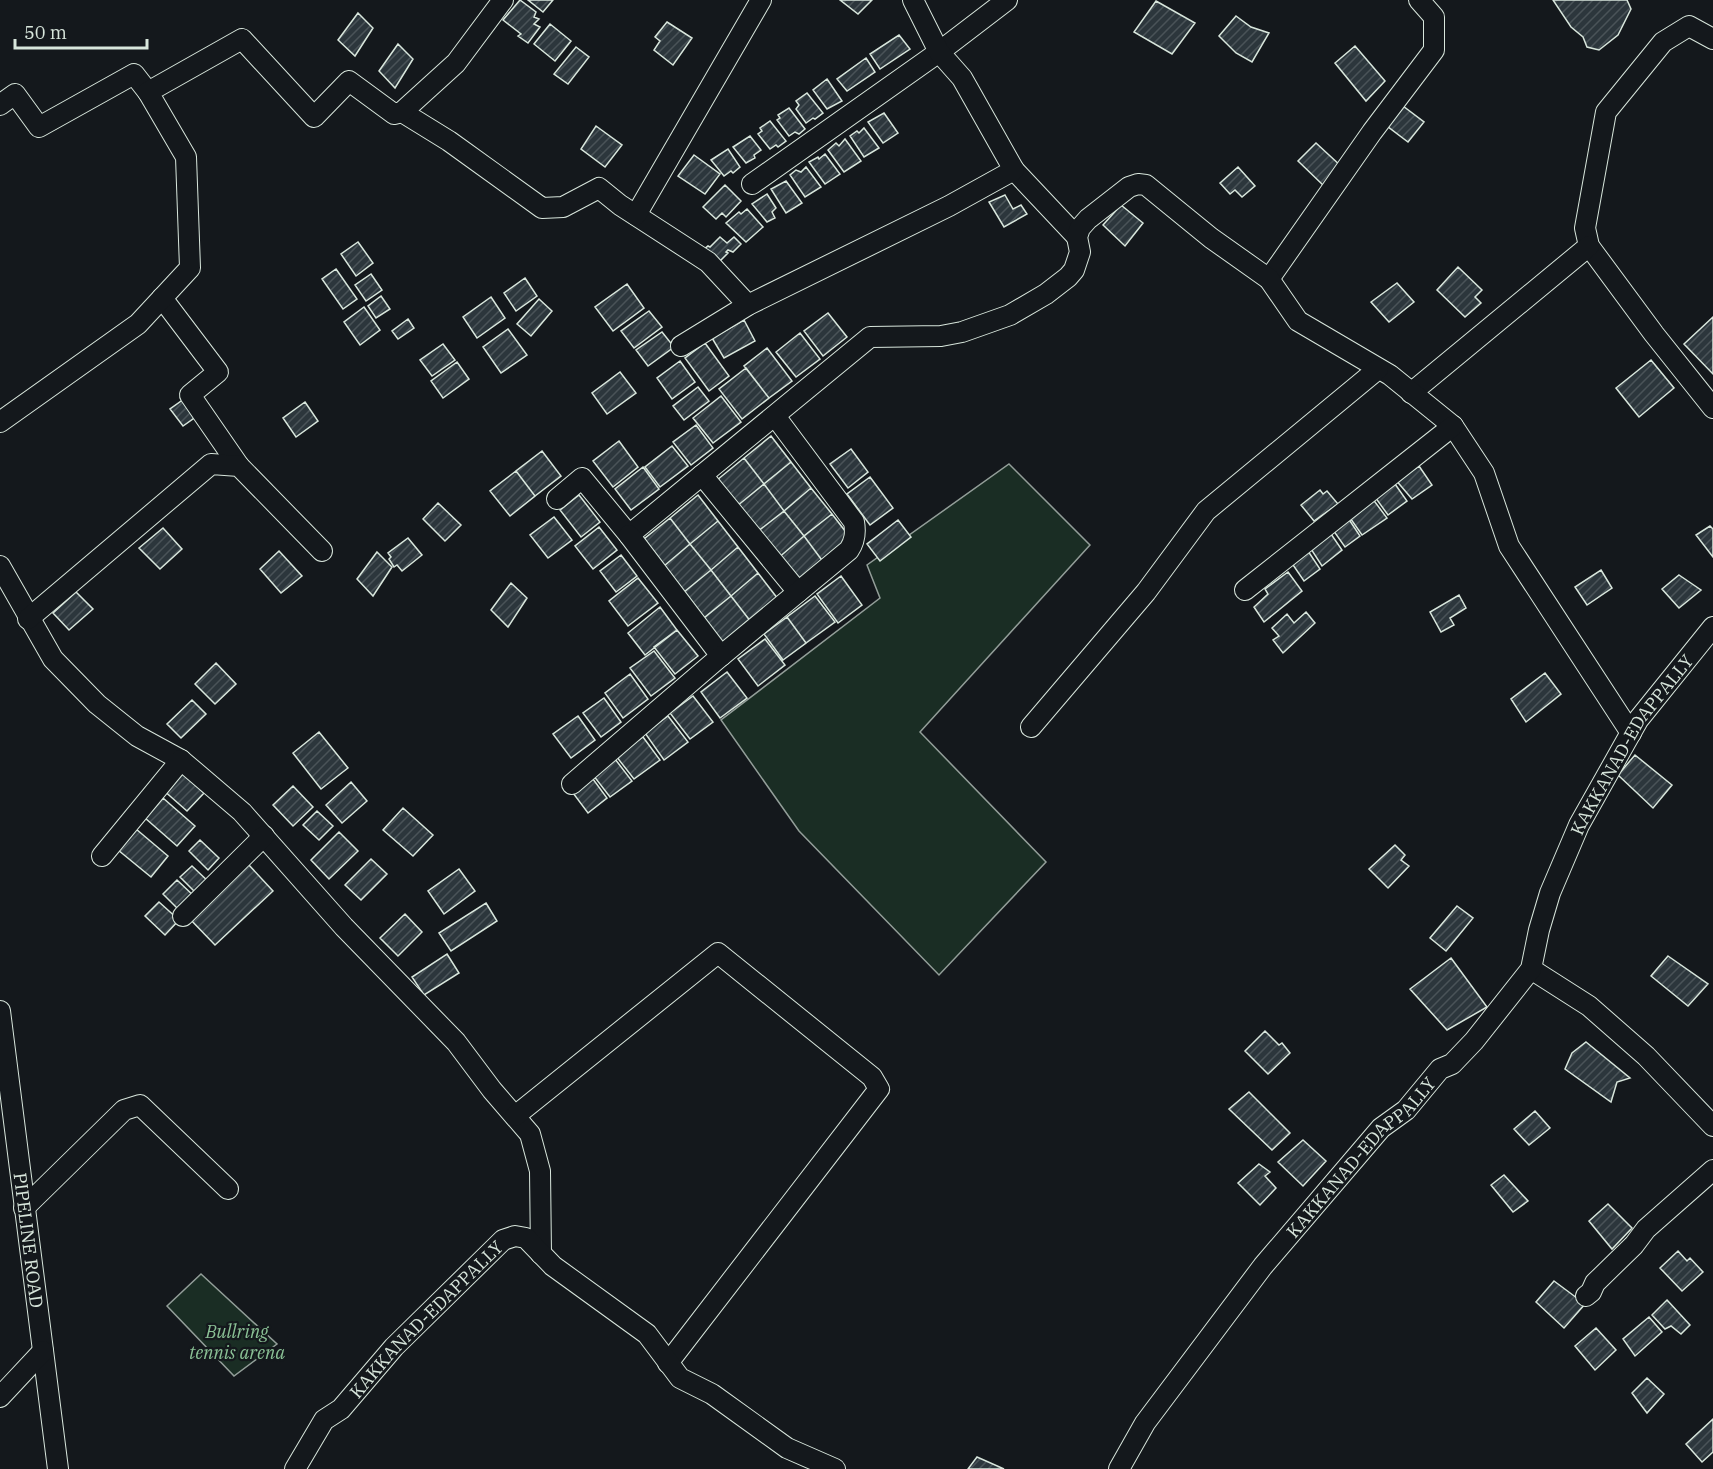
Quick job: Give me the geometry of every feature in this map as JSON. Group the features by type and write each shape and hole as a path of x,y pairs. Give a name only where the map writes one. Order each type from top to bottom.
{"street":[{"path":"148,92 242,39 314,117 349,81 394,114 402,112 456,63 503,0"},
{"path":"636,215 761,0"},
{"path":"913,0 939,52 962,78 1014,170 1077,237"},
{"path":"752,183 939,52 1007,0"},
{"path":"1269,279 1372,132 1434,50 1434,17 1419,0"},
{"path":"1713,39 1689,26 1663,42 1606,112 1585,228 1589,246 1654,334 1713,408"},
{"path":"0,105 15,94 39,127 134,74 148,92 186,157 190,267 138,324 0,422"},
{"path":"402,112 448,141 542,208 563,207 599,188 708,262 748,305"},
{"path":"681,346 748,305 949,206 1014,170"},
{"path":"629,536 870,337 941,336 962,332 1010,315 1046,294 1074,270 1080,252 1077,237 1080,228 1088,219 1129,187 1138,184 1146,185 1211,238 1269,279 1298,321 1390,375 1453,426 1484,473 1509,546 1631,733"},
{"path":"1411,393 1589,246"},
{"path":"162,298 218,372 190,395 239,466 322,551"},
{"path":"1031,728 1146,592 1206,512 1378,369"},
{"path":"572,784 849,550 854,543 856,531 854,522 774,416"},
{"path":"1245,590 1453,426"},
{"path":"28,619 211,464 239,466"},
{"path":"702,475 798,592"},
{"path":"557,499 582,478 721,656"},
{"path":"0,566 28,619 53,659 98,704 137,736 181,760 242,812 344,927 456,1042 492,1090 530,1134 540,1171 541,1254"},
{"name":"KAKKANAD-EDAPPALLY","path":"1119,1469 1145,1423 1263,1266 1381,1128 1406,1110 1440,1069 1452,1064 1474,1041 1531,969 1539,930 1551,893 1579,825 1638,720 1713,627"},
{"path":"102,856 181,760"},
{"path":"183,916 264,836"},
{"path":"515,1116 718,953 872,1077 876,1083 879,1089 668,1363"},
{"path":"1531,969 1589,1006 1646,1056 1713,1126"},
{"name":"PIPELINE ROAD","path":"0,1011 58,1469"},
{"path":"24,1208 124,1110 140,1105 228,1189"},
{"path":"1586,1296 1591,1292 1595,1283 1634,1245 1646,1229 1713,1170"},
{"name":"KAKKANAD-EDAPPALLY","path":"295,1469 324,1420 341,1408 394,1347 503,1240 515,1236 526,1238 553,1266 647,1334 680,1378 712,1394 788,1448 835,1469"},
{"path":"0,1397 44,1351"}],"green space":[{"path":"1009,464 1090,545 920,732 1046,862 939,975 799,831 721,720 880,598 867,565"},
{"name":"Bullring tennis arena","path":"201,1274 277,1344 234,1376 167,1306"}],"building":[{"path":"520,0 536,12 534,17 539,19 534,24 540,27 528,43 518,36 521,34 503,20"},
{"path":"528,0 553,0 543,12"},
{"path":"840,0 872,0 858,14"},
{"path":"1553,0 1627,0 1631,9 1618,35 1599,50 1587,47 1583,37 1571,27"},
{"path":"1156,1 1195,23 1172,54 1134,32"},
{"path":"358,13 373,28 355,56 338,40"},
{"path":"1236,16 1251,27 1269,33 1252,62 1236,53 1219,36"},
{"path":"667,22 692,38 673,65 654,50 660,41 655,37"},
{"path":"550,24 571,41 555,61 534,44"},
{"path":"899,35 910,49 880,69 870,54"},
{"path":"398,44 413,59 395,88 379,71"},
{"path":"1355,46 1385,81 1366,101 1335,63"},
{"path":"576,47 589,57 568,84 554,74"},
{"path":"866,58 875,72 847,91 837,79"},
{"path":"827,79 842,101 827,109 813,90"},
{"path":"807,93 823,113 806,123 796,109 799,105 796,101"},
{"path":"1399,103 1424,122 1408,142 1383,123"},
{"path":"789,108 805,129 799,134 795,132 789,136 777,120 780,118 778,115"},
{"path":"884,113 898,133 883,143 868,122"},
{"path":"770,121 786,141 770,149 758,134 762,131 760,128"},
{"path":"596,126 622,145 605,167 581,149"},
{"path":"864,128 879,148 864,157 850,136 857,131 859,133"},
{"path":"750,136 761,150 754,155 755,158 746,163 733,147"},
{"path":"845,139 861,161 844,172 828,150 836,143 839,146"},
{"path":"1316,143 1342,167 1324,186 1298,161"},
{"path":"728,149 740,167 724,176 711,160"},
{"path":"825,154 840,174 825,184 809,162"},
{"path":"694,155 720,174 705,194 678,176"},
{"path":"806,167 821,187 805,197 790,175 796,170 801,172"},
{"path":"1238,167 1255,186 1242,197 1235,190 1230,194 1220,183"},
{"path":"786,181 802,203 786,213 771,189"},
{"path":"725,185 741,201 726,217 722,213 716,219 703,207"},
{"path":"767,194 776,208 772,212 775,218 767,222 752,204"},
{"path":"1005,195 1013,209 1021,205 1027,214 1004,227 989,202"},
{"path":"1121,205 1143,223 1125,246 1103,225"},
{"path":"747,209 763,227 746,242 726,223 739,212 741,214"},
{"path":"720,237 727,243 734,237 741,244 733,252 728,250 726,252 728,253 718,263 703,250 710,247"},
{"path":"358,242 373,263 356,276 341,254"},
{"path":"1458,267 1482,290 1475,297 1481,303 1465,317 1437,290"},
{"path":"336,269 357,299 343,309 322,279"},
{"path":"371,274 382,290 366,301 355,285"},
{"path":"525,278 537,296 516,311 504,293"},
{"path":"1397,283 1414,302 1389,322 1371,302"},
{"path":"627,284 644,308 613,331 595,307"},
{"path":"381,296 390,309 376,318 368,306"},
{"path":"491,297 505,318 477,338 463,317"},
{"path":"539,299 552,311 531,336 517,324"},
{"path":"364,307 380,330 360,345 344,322"},
{"path":"649,311 662,327 634,348 621,331"},
{"path":"828,313 847,337 823,356 804,331"},
{"path":"1713,317 1713,374 1684,344"},
{"path":"408,319 414,328 398,339 392,331"},
{"path":"744,320 755,341 724,358 712,338"},
{"path":"508,329 527,355 501,373 483,347"},
{"path":"662,332 674,347 648,366 636,350"},
{"path":"800,333 820,359 796,377 776,352"},
{"path":"705,343 729,376 709,391 685,358"},
{"path":"443,344 455,360 432,376 420,360"},
{"path":"767,348 792,381 769,398 744,366"},
{"path":"1651,360 1674,388 1639,417 1616,388"},
{"path":"680,361 695,382 672,399 657,378"},
{"path":"457,362 469,379 443,398 431,381"},
{"path":"746,368 769,398 742,419 719,389"},
{"path":"620,372 636,393 607,414 592,393"},
{"path":"698,387 709,401 684,420 673,406"},
{"path":"721,396 741,422 713,443 693,418"},
{"path":"184,399 197,416 183,426 170,409"},
{"path":"305,402 318,421 296,437 283,418"},
{"path":"696,425 713,448 691,465 673,442"},
{"path":"771,436 791,462 764,484 744,458"},
{"path":"619,441 638,467 613,487 593,461"},
{"path":"672,446 688,466 660,487 645,467"},
{"path":"851,449 868,472 848,488 830,464"},
{"path":"542,451 561,476 535,496 516,471"},
{"path":"744,458 764,484 737,506 717,480"},
{"path":"791,462 811,488 784,511 764,484"},
{"path":"1419,466 1432,485 1412,499 1395,479"},
{"path":"643,467 659,489 631,510 615,489"},
{"path":"516,471 535,496 510,516 490,491"},
{"path":"870,477 893,508 870,525 847,494"},
{"path":"764,484 784,511 757,532 737,506"},
{"path":"1395,484 1407,501 1388,515 1375,497"},
{"path":"811,488 832,514 804,536 784,511"},
{"path":"1320,490 1323,494 1327,491 1338,504 1314,521 1301,505"},
{"path":"579,495 600,522 581,537 560,510"},
{"path":"698,495 718,521 690,544 670,518"},
{"path":"1372,498 1387,518 1362,535 1348,515"},
{"path":"438,503 461,525 445,541 423,519"},
{"path":"784,511 804,536 777,559 757,532"},
{"path":"832,514 852,540 824,563 804,536"},
{"path":"554,517 572,540 548,558 530,535"},
{"path":"670,518 690,544 664,566 644,539"},
{"path":"1348,518 1360,536 1345,547 1333,530"},
{"path":"898,520 911,537 880,561 867,544"},
{"path":"718,521 738,547 711,570 690,544"},
{"path":"1710,526 1713,529 1713,557 1696,535"},
{"path":"599,527 617,550 593,569 575,546"},
{"path":"163,528 182,549 160,569 139,548"},
{"path":"1331,534 1342,550 1322,566 1311,549"},
{"path":"804,536 824,563 798,585 777,559"},
{"path":"408,538 422,555 402,571 397,565 394,567 388,553"},
{"path":"690,544 711,570 684,592 664,566"},
{"path":"738,547 758,573 731,596 711,570"},
{"path":"279,551 302,576 281,593 260,569"},
{"path":"1308,551 1320,569 1304,581 1291,562"},
{"path":"377,552 392,567 373,596 357,579"},
{"path":"621,555 637,576 616,592 600,571"},
{"path":"711,570 731,596 704,618 684,592"},
{"path":"1601,570 1612,588 1587,605 1575,587"},
{"path":"1288,572 1302,591 1264,622 1254,607 1268,594 1265,589"},
{"path":"758,573 778,599 751,622 731,596"},
{"path":"1679,575 1701,590 1679,608 1662,589"},
{"path":"841,576 862,605 838,623 817,594"},
{"path":"638,578 658,603 628,626 609,601"},
{"path":"511,583 527,598 508,627 491,610"},
{"path":"76,592 93,609 69,630 53,613"},
{"path":"1459,595 1466,608 1450,618 1454,625 1441,632 1430,612"},
{"path":"731,596 751,622 724,645 704,618"},
{"path":"815,596 835,622 806,643 787,617"},
{"path":"660,607 677,630 645,655 628,633"},
{"path":"1306,612 1315,623 1283,653 1273,640 1279,636 1272,628 1287,614 1294,623"},
{"path":"787,617 806,643 783,660 764,634"},
{"path":"677,630 698,656 675,674 654,647"},
{"path":"765,639 785,665 758,686 738,659"},
{"path":"654,651 675,678 651,696 630,668"},
{"path":"216,663 236,684 215,704 195,684"},
{"path":"727,672 747,698 720,718 701,692"},
{"path":"1545,673 1561,694 1526,722 1511,699"},
{"path":"630,674 648,699 623,718 605,693"},
{"path":"693,696 713,722 690,739 670,713"},
{"path":"604,698 621,722 601,737 583,713"},
{"path":"192,700 206,714 181,738 167,724"},
{"path":"578,716 595,740 571,758 553,734"},
{"path":"668,716 688,742 664,760 645,733"},
{"path":"319,732 348,768 321,789 293,753"},
{"path":"643,737 660,760 634,779 616,756"},
{"path":"1635,755 1672,785 1653,808 1618,775"},
{"path":"615,759 632,781 610,797 593,775"},
{"path":"179,770 204,793 187,811 162,789"},
{"path":"590,775 607,798 588,813 570,789"},
{"path":"351,782 367,801 342,823 326,805"},
{"path":"293,786 313,807 293,826 273,805"},
{"path":"163,798 195,826 177,846 145,818"},
{"path":"403,808 433,835 413,856 383,830"},
{"path":"317,811 333,826 319,840 303,825"},
{"path":"136,829 168,856 151,877 118,850"},
{"path":"339,832 358,851 329,879 311,860"},
{"path":"200,840 219,858 208,870 189,851"},
{"path":"1395,845 1405,855 1401,860 1409,866 1388,888 1369,869"},
{"path":"371,859 387,874 361,900 345,885"},
{"path":"248,864 273,891 215,945 189,918"},
{"path":"192,866 211,884 199,896 180,877"},
{"path":"459,869 475,891 444,914 428,891"},
{"path":"177,880 196,898 182,913 163,894"},
{"path":"159,902 179,920 165,935 145,916"},
{"path":"486,903 497,921 451,951 439,933"},
{"path":"1457,906 1473,918 1446,951 1430,938"},
{"path":"405,914 422,932 398,956 380,938"},
{"path":"447,954 459,973 424,995 412,977"},
{"path":"1668,956 1708,984 1688,1006 1651,976"},
{"path":"1451,958 1487,1007 1447,1030 1410,989"},
{"path":"1265,1031 1279,1045 1282,1043 1290,1053 1268,1074 1245,1051"},
{"path":"1586,1042 1630,1078 1617,1082 1611,1102 1565,1069 1572,1053"},
{"path":"1249,1092 1290,1133 1272,1150 1229,1109"},
{"path":"1535,1111 1550,1128 1529,1145 1514,1129"},
{"path":"1303,1140 1326,1161 1303,1186 1278,1162"},
{"path":"1259,1164 1270,1172 1265,1176 1276,1188 1260,1205 1238,1183"},
{"path":"1504,1175 1528,1201 1513,1212 1491,1185"},
{"path":"1608,1204 1632,1228 1612,1249 1589,1221"},
{"path":"1678,1251 1687,1261 1690,1258 1703,1272 1682,1291 1660,1268"},
{"path":"1554,1281 1585,1304 1564,1328 1536,1302"},
{"path":"1667,1300 1690,1325 1681,1334 1671,1326 1665,1329 1652,1315"},
{"path":"1649,1317 1662,1332 1635,1356 1623,1339"},
{"path":"1596,1328 1616,1350 1595,1370 1575,1346"},
{"path":"1647,1378 1664,1394 1647,1413 1632,1393"},
{"path":"1713,1419 1713,1452 1702,1462 1686,1444"},
{"path":"977,1457 1004,1469 968,1469"}]}
